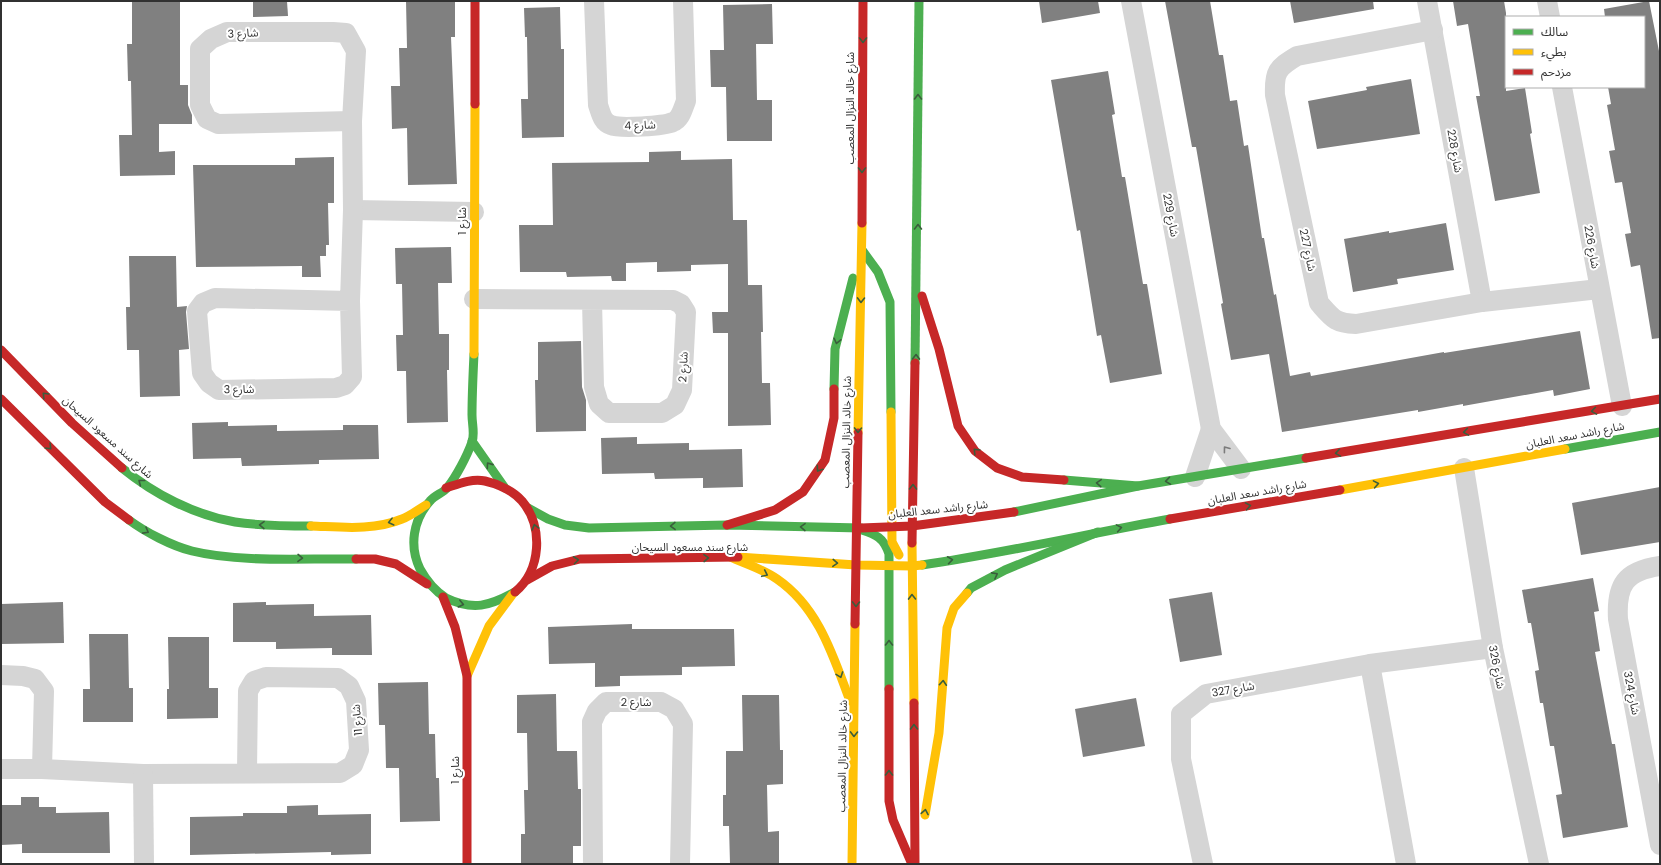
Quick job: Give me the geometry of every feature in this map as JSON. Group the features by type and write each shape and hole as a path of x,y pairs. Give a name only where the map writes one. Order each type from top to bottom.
{"main road":[{"name":"شارع 1","path":"446,488 472,441 476,1"},
{"name":"شارع خالد النزال المعصب","path":"852,864 856,528 862,250 863,1"},
{"path":"916,864 912,526 917,280 919,1"},
{"path":"727,525 775,510 803,492 825,460 834,418 835,349 848,294 862,250"},
{"path":"862,250 878,272 890,302 892,542 899,555 912,566"},
{"path":"917,280 939,349 958,426 975,451 997,468 1022,476 1138,486"},
{"name":"شارع سند مسعود السيحان","path":"1,350 72,423 120,466 148,488 179,505 213,518 248,524 373,527 398,521 426,505"},
{"path":"1,399 105,502 145,532 191,551 240,558 375,559 396,564 429,585 443,597 461,605 479,606 498,602 514,593 527,580 536,563 538,544 536,526 528,508 518,497 505,488 486,481 466,482 446,488 435,496 426,505 416,524 413,546 418,567 429,585"},
{"name":"شارع راشد سعد العلبان","path":"856,528 912,526 1010,513 1138,486 1195,478 1660,399"},
{"name":"شارع راشد سعد العلبان","path":"856,565 912,566 969,558 1098,532 1660,432"},
{"path":"472,441 505,488"},
{"name":"شارع سند مسعود السيحان","path":"528,508 548,519 565,525 589,528 727,525 856,528"},
{"path":"856,528 879,536 887,544 889,554 889,801 893,820 912,864"},
{"path":"916,864 939,733 947,628 954,608 971,588 1005,570 1098,532"},
{"path":"730,557 777,579 793,592 814,615 831,651 854,713"},
{"name":"شارع سند مسعود السيحان","path":"527,580 548,567 580,559 730,557 856,565"},
{"name":"شارع 1","path":"467,676 489,626 514,593"},
{"name":"شارع 1","path":"443,597 455,627 467,676 467,864"}],"street":[{"name":"شارع 4","path":"594,1 598,105 602,119 611,126 646,127 674,122 682,114 686,101 683,1"},
{"name":"شارع 229","path":"1131,1 1211,429 1241,469"},
{"name":"شارع 228","path":"1427,1 1482,302"},
{"path":"1547,1 1550,16"},
{"name":"شارع 227","path":"1432,30 1297,56 1283,64 1274,78 1275,95 1319,303 1331,317 1341,323 1356,324 1482,302 1599,289"},
{"name":"شارع 3","path":"350,301 215,298 203,303 197,311 202,373 209,383 219,390 336,388 345,384 352,377 350,301 353,210 352,121 356,50 346,33 333,32 227,32 211,39 200,48 200,105 207,119 218,124 352,121"},
{"name":"شارع 226","path":"1562,88 1622,406"},
{"path":"353,210 474,212"},
{"name":"شارع 2","path":"474,299 673,300 681,304 686,312 682,390 675,404 662,413 609,413 599,404 594,387 592,300"},
{"name":"شارع 229","path":"1195,478 1211,429"},
{"name":"شارع 326","path":"1464,468 1493,648 1538,864"},
{"name":"شارع 324","path":"1660,566 1644,568 1631,575 1622,585 1617,602 1618,619 1660,845"},
{"name":"شارع 327","path":"1203,864 1182,759 1181,714 1206,694 1370,664 1493,648"},
{"path":"1370,664 1406,864"},
{"path":"1,675 23,676 35,679 44,691 42,769"},
{"name":"شارع 11","path":"1,769 42,769 144,774 247,772 340,773 353,765 359,750 356,701 349,686 338,678 266,677 254,681 248,691 247,772"},
{"name":"شارع 2","path":"593,864 592,722 597,711 606,702 661,702 674,709 683,724 680,864"},
{"path":"144,774 144,864"}],"building":[{"path":"132,1 180,1 180,85 188,85 188,105 192,115 192,124 159,124 159,152 175,151 175,175 120,176 119,135 132,135 131,81 128,81 127,44 132,44"},
{"path":"253,1 287,1 288,16 253,17"},
{"path":"406,1 455,1 455,37 451,37 457,184 408,185 407,128 392,129 391,86 400,86 399,48 407,48"},
{"path":"1039,1 1098,1 1100,13 1042,23"},
{"path":"1165,1 1210,1 1219,55 1223,55 1230,101 1237,100 1244,146 1248,145 1262,238 1264,238 1274,295 1276,294 1290,376 1310,372 1311,376 1444,352 1580,331 1590,389 1554,396 1553,390 1463,406 1463,404 1418,412 1418,410 1282,432 1269,354 1231,360 1221,304 1223,303 1196,147 1192,147"},
{"path":"1290,1 1373,1 1374,9 1294,23"},
{"path":"1453,1 1504,1 1506,13 1505,88 1506,91 1525,88 1532,133 1530,134 1540,193 1495,201 1476,96 1480,96 1468,24 1457,26"},
{"path":"1649,1 1660,56 1660,338 1652,339 1640,265 1631,267 1625,234 1631,233 1622,182 1615,183 1609,151 1615,150 1607,105 1611,104 1608,88 1645,88 1645,16 1605,16 1604,9"},
{"path":"772,4 773,44 756,44 757,100 772,100 772,141 727,141 726,87 711,87 710,50 724,50 723,5"},
{"path":"560,7 561,49 564,49 564,137 522,138 521,99 528,99 527,37 525,37 524,8"},
{"path":"1108,71 1115,114 1112,115 1122,177 1125,177 1143,284 1147,284 1162,374 1110,383 1101,335 1097,336 1080,230 1077,231 1051,80"},
{"path":"1411,79 1420,134 1317,149 1308,101 1367,90 1366,87"},
{"path":"681,151 681,160 732,159 733,220 747,220 748,285 762,285 762,383 770,383 771,425 728,426 728,333 713,333 712,312 728,312 728,264 691,265 691,271 657,272 657,262 626,263 626,281 612,281 611,276 567,277 566,272 520,272 519,225 553,225 552,163 649,162 649,152"},
{"path":"334,157 334,203 328,203 329,245 326,245 326,256 320,256 321,277 302,277 302,266 196,267 193,165 295,165 295,158"},
{"path":"1446,223 1454,270 1397,279 1398,284 1353,292 1344,239"},
{"path":"451,247 452,283 438,283 439,334 449,334 449,370 447,370 448,422 407,423 406,371 397,371 396,335 403,335 402,284 396,284 395,248"},
{"path":"129,256 176,256 177,307 187,306 186,312 189,349 179,350 180,396 140,397 139,350 127,350 126,307 130,307"},
{"path":"581,341 582,387 586,400 586,431 536,432 535,380 538,380 538,342"},
{"path":"228,422 228,426 277,425 277,431 343,430 343,425 378,425 379,459 319,460 319,464 242,466 241,458 193,459 192,423"},
{"path":"637,437 637,444 689,443 689,450 742,449 743,487 703,488 703,478 655,479 654,473 602,474 601,438"},
{"path":"1660,487 1660,542 1581,555 1572,503"},
{"path":"1593,578 1599,611 1594,612 1600,651 1595,652 1612,744 1615,744 1628,827 1563,838 1556,795 1562,794 1554,746 1550,746 1543,703 1540,703 1535,671 1539,670 1531,623 1528,623 1522,590"},
{"path":"1212,592 1222,655 1180,662 1169,599"},
{"path":"63,602 64,643 1,644 1,604"},
{"path":"266,602 266,605 314,604 314,616 371,615 372,655 332,655 332,648 276,649 276,642 233,642 233,603"},
{"path":"632,624 632,629 734,629 735,666 682,667 682,675 620,676 620,686 595,687 595,663 549,664 548,627"},
{"path":"89,634 128,634 129,688 133,688 133,722 83,722 83,689 90,689"},
{"path":"168,637 209,637 209,688 218,688 218,718 167,719 167,689 169,689"},
{"path":"428,682 429,734 435,734 436,778 439,778 440,821 400,822 399,768 386,768 385,725 379,725 378,683"},
{"path":"556,694 557,751 577,751 578,789 581,789 581,846 573,846 573,864 521,864 521,834 525,834 524,790 528,790 527,733 517,733 517,695"},
{"path":"742,695 779,695 780,750 783,750 783,784 767,785 768,832 779,831 779,864 730,864 729,826 723,826 723,795 726,795 726,751 743,751"},
{"path":"1136,698 1145,746 1083,757 1075,709"},
{"path":"21,797 39,797 39,807 56,807 56,813 109,812 110,853 22,853 22,844 1,845 1,805 21,805"},
{"path":"318,805 318,815 371,814 371,854 331,855 331,852 190,855 190,817 243,816 243,813 287,813 287,806"}],"traffic: fast":[{"path":"915,363 919,1"},
{"path":"862,250 878,272 890,302 891,412"},
{"path":"834,389 835,349 853,278"},
{"path":"474,354 472,442 461,466 445,490 434,497 424,508 416,525 414,534 415,551 420,569 435,589 446,598 465,605 473,606 497,601 515,592"},
{"path":"1565,449 1660,432"},
{"path":"472,441 505,488"},
{"path":"1014,512 1138,486 1306,458"},
{"path":"122,468 161,495 190,509 220,519 273,526 311,526"},
{"path":"1064,480 1138,486"},
{"path":"528,508 548,519 565,525 589,528 727,525 861,528"},
{"path":"922,565 1015,549 1170,519"},
{"path":"129,520 135,525 167,542 184,549 211,555 252,559 356,559"},
{"path":"856,528 877,536 884,543 889,554 889,689"},
{"path":"967,593 971,588 1005,570 1098,532"}],"traffic: slow":[{"path":"474,354 475,104"},
{"path":"858,433 862,223"},
{"path":"891,412 892,542 899,555"},
{"path":"1340,490 1565,449"},
{"path":"311,526 368,527 391,523 411,515 426,505"},
{"path":"912,543 914,703"},
{"path":"730,557 772,575 804,604 814,618 831,650 850,701"},
{"path":"738,557 856,565 922,565"},
{"path":"925,815 939,733 947,628 954,608 967,593"},
{"path":"467,676 489,626 512,595"},
{"path":"852,864 855,624"}],"traffic: jam":[{"path":"475,1 475,104"},
{"path":"862,223 863,1"},
{"path":"922,296 939,349 958,426 975,451 997,468 1022,477 1064,480"},
{"path":"1,350 72,423 122,468"},
{"path":"912,543 915,363"},
{"path":"727,525 775,510 803,492 825,460 834,418 834,389"},
{"path":"1,399 105,502 129,520"},
{"path":"1306,458 1660,399"},
{"path":"855,624 858,433"},
{"path":"446,488 460,483 480,480 505,488 522,501 534,523 536,548 530,573 524,583 515,592"},
{"path":"1170,519 1340,490"},
{"path":"861,528 912,526 1014,512"},
{"path":"527,580 552,566 580,559 738,557"},
{"path":"356,559 375,559 396,564 427,584"},
{"path":"443,597 455,627 467,676 467,864"},
{"path":"889,689 889,801 893,820 911,862"},
{"path":"914,703 915,864"}]}
